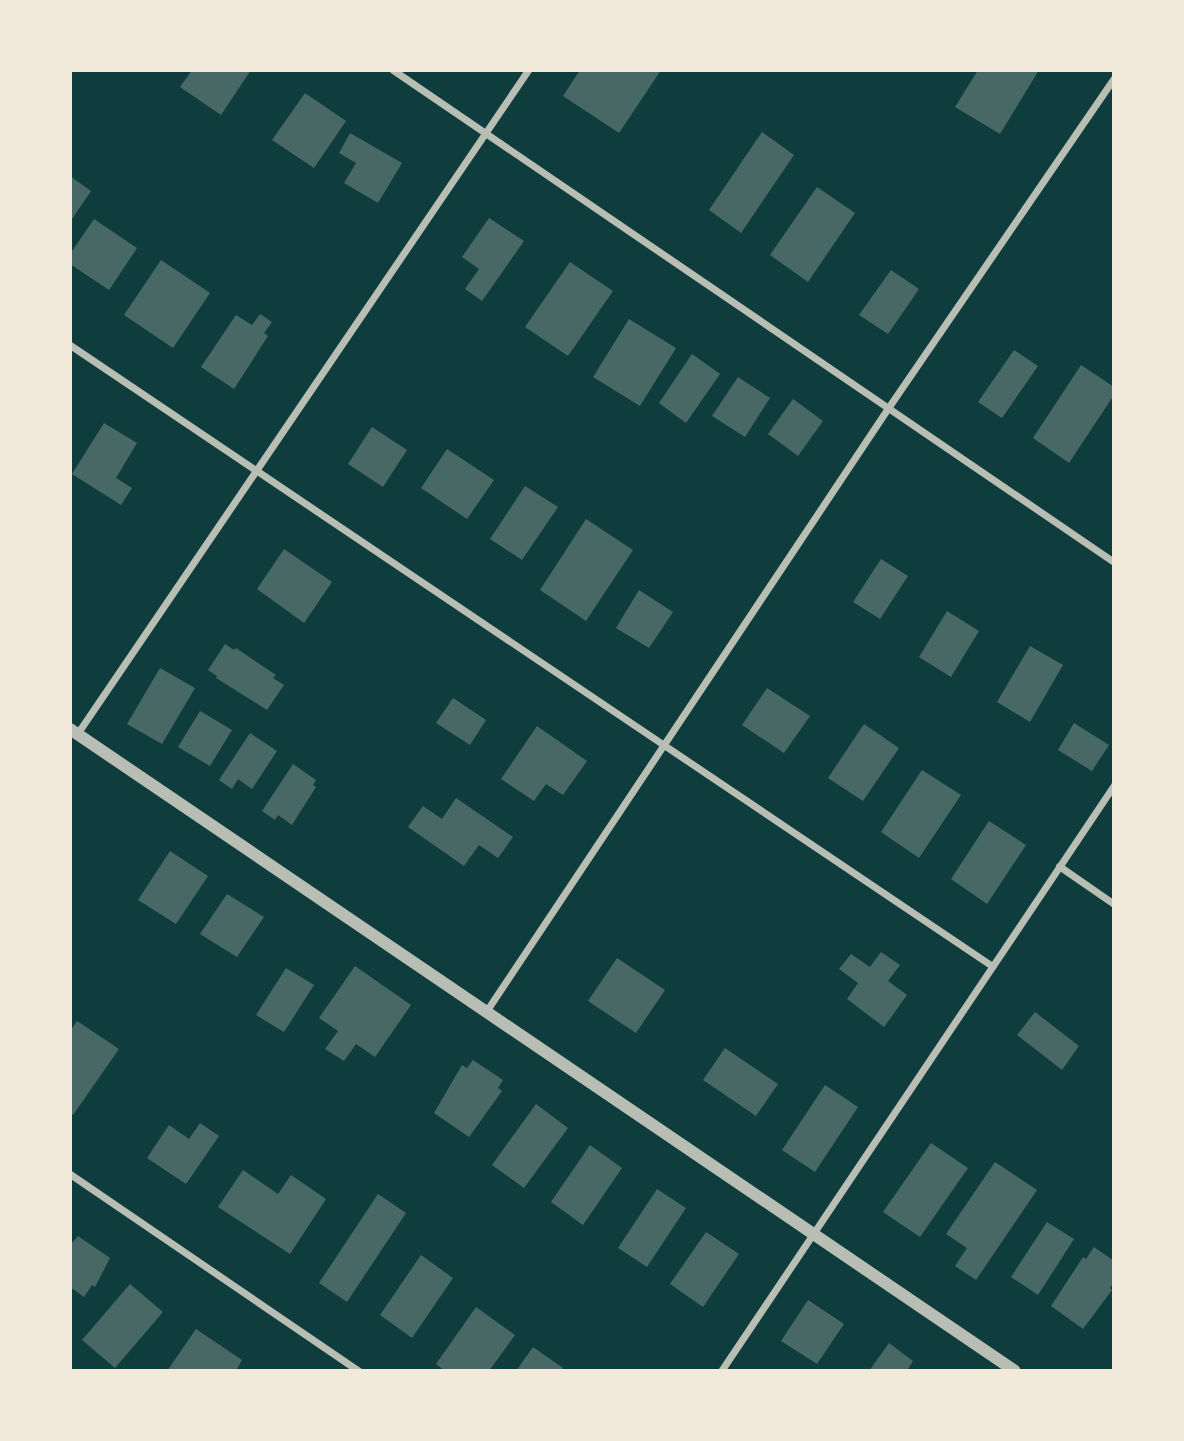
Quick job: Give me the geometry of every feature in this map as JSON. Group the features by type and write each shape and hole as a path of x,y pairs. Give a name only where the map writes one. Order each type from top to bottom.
{"street":[{"path":"393,70 1114,562"},
{"path":"527,70 74,731 1015,1371"},
{"path":"487,1010 888,408 1114,78"},
{"path":"70,345 992,966"},
{"path":"720,1371 1114,785"},
{"path":"1059,866 1114,904"},
{"path":"70,1174 359,1371"}],"building":[{"path":"192,70 251,70 221,115 180,87"},
{"path":"580,70 661,70 619,133 563,96"},
{"path":"978,70 1039,70 1000,134 955,107"},
{"path":"305,93 346,121 314,168 272,140"},
{"path":"762,132 794,155 741,233 709,210"},
{"path":"350,133 402,163 378,203 344,183 356,163 339,153"},
{"path":"70,176 91,191 70,222"},
{"path":"817,187 855,213 808,282 770,255"},
{"path":"489,218 524,241 482,301 465,289 479,269 462,257"},
{"path":"94,219 137,248 109,290 70,264 70,254"},
{"path":"161,260 210,293 173,348 124,315"},
{"path":"570,262 613,291 568,356 525,327"},
{"path":"891,270 919,289 888,334 859,315"},
{"path":"260,314 272,322 264,333 268,336 234,389 201,367 236,315 252,325"},
{"path":"629,319 676,348 640,406 593,377"},
{"path":"1014,350 1038,366 1002,418 978,402"},
{"path":"692,354 720,374 686,423 659,403"},
{"path":"1081,365 1114,387 1114,395 1069,463 1033,438"},
{"path":"738,377 770,398 745,437 712,416"},
{"path":"793,399 823,421 798,456 768,434"},
{"path":"104,423 137,443 116,478 132,488 121,505 72,474"},
{"path":"372,427 407,450 383,487 348,464"},
{"path":"447,449 494,480 467,519 421,488"},
{"path":"525,486 558,507 522,560 490,539"},
{"path":"586,519 633,550 586,621 540,590"},
{"path":"284,549 332,582 304,623 257,589"},
{"path":"881,559 908,576 880,619 853,602"},
{"path":"639,590 673,612 649,648 616,628"},
{"path":"947,611 979,631 951,677 919,657"},
{"path":"225,644 234,650 236,648 276,675 273,678 284,685 267,710 216,678 217,676 208,670"},
{"path":"1030,646 1063,665 1030,722 997,702"},
{"path":"160,668 195,688 162,744 127,724"},
{"path":"767,688 810,716 784,753 742,725"},
{"path":"453,698 486,720 470,745 436,723"},
{"path":"200,711 232,730 210,766 178,747"},
{"path":"1074,723 1109,745 1092,771 1058,750"},
{"path":"864,724 899,748 863,801 828,778"},
{"path":"537,726 587,761 563,795 546,784 534,801 501,779"},
{"path":"250,733 277,751 252,789 238,779 232,789 219,780"},
{"path":"293,764 316,780 313,785 316,787 292,825 278,815 275,820 262,811"},
{"path":"922,770 961,795 919,858 881,832"},
{"path":"456,798 513,837 498,858 479,845 464,866 408,827 423,806 442,819"},
{"path":"989,821 1026,845 987,904 951,879"},
{"path":"170,851 208,876 176,924 138,900"},
{"path":"227,894 264,917 237,957 200,934"},
{"path":"881,952 900,965 888,981 907,995 884,1027 847,999 858,983 839,969 851,954 870,967"},
{"path":"617,958 665,990 636,1033 588,1001"},
{"path":"355,966 411,1005 375,1057 356,1044 344,1061 325,1049 338,1031 319,1018"},
{"path":"286,968 314,985 284,1032 256,1015"},
{"path":"1035,1012 1079,1046 1062,1070 1017,1035"},
{"path":"77,1021 119,1049 73,1115 70,1113 70,1031"},
{"path":"725,1048 778,1084 756,1116 703,1080"},
{"path":"473,1060 503,1080 498,1088 502,1091 469,1137 434,1113 462,1065 467,1068"},
{"path":"825,1085 858,1107 815,1172 782,1150"},
{"path":"536,1104 568,1128 524,1188 492,1165"},
{"path":"200,1123 219,1136 186,1184 147,1158 169,1125 189,1139"},
{"path":"931,1143 968,1168 920,1237 883,1212"},
{"path":"590,1145 622,1168 583,1225 551,1202"},
{"path":"995,1162 1037,1190 976,1280 955,1266 967,1248 946,1234"},
{"path":"243,1170 278,1194 291,1175 326,1199 290,1254 218,1207"},
{"path":"657,1189 686,1208 647,1267 618,1248"},
{"path":"378,1194 406,1213 347,1302 319,1283"},
{"path":"1047,1222 1074,1239 1038,1295 1011,1277"},
{"path":"706,1232 739,1254 703,1307 670,1284"},
{"path":"78,1236 110,1258 95,1287 92,1285 84,1297 70,1287 70,1245"},
{"path":"1094,1247 1114,1261 1114,1282 1110,1288 1112,1290 1083,1329 1051,1306 1083,1257 1086,1259"},
{"path":"421,1255 453,1278 412,1338 380,1315"},
{"path":"130,1284 163,1312 115,1368 82,1340"},
{"path":"808,1300 844,1324 817,1364 781,1341"},
{"path":"476,1307 515,1335 489,1371 445,1371 436,1364"},
{"path":"196,1329 242,1360 236,1371 167,1371"},
{"path":"889,1343 913,1361 907,1371 869,1371"},
{"path":"533,1347 563,1368 561,1371 516,1371"}]}
